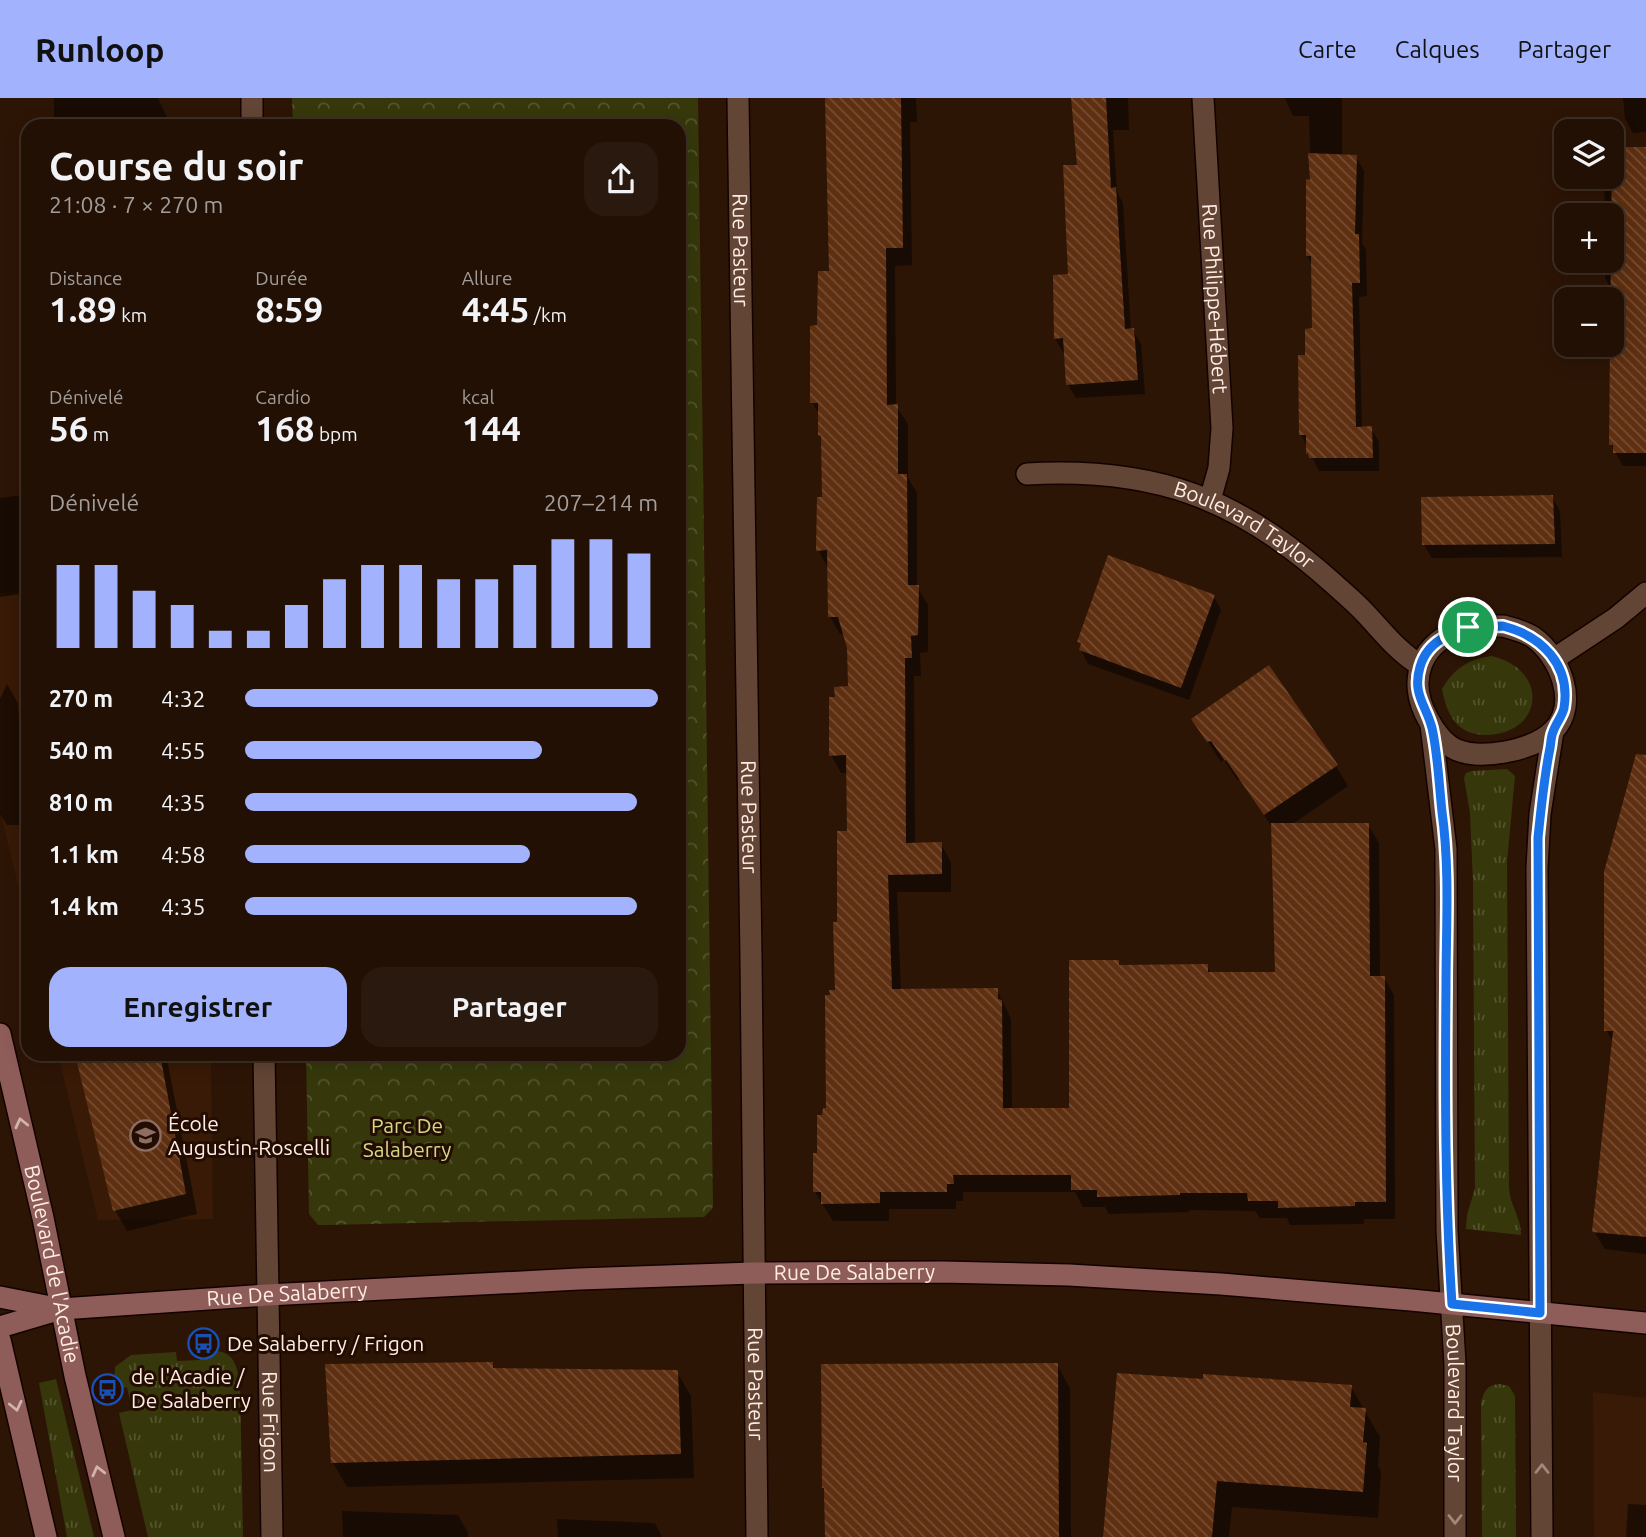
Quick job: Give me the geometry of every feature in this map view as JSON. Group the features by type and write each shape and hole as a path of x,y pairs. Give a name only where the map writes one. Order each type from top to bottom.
{"main road":[{"name":"Boulevard de l'Acadie","path":"0,1034 114,1537"},
{"name":"Rue De Salaberry","path":"0,1327 61,1309 267,1295 753,1273 942,1272 1069,1275 1221,1284 1646,1324"},
{"name":"Rue De Salaberry","path":"0,1297 61,1309"},
{"path":"0,1340 46,1537"}],"street":[{"path":"252,98 252,119"},
{"name":"Rue Pasteur","path":"738,98 757,1537"},
{"name":"Rue Philippe-Hébert","path":"1203,98 1222,428 1219,468 1210,500"},
{"name":"Boulevard Taylor","path":"1027,474 1069,473 1145,480 1210,500 1283,542 1352,600 1403,653 1420,665"},
{"path":"1554,659 1601,629 1646,593"},
{"path":"1542,1537 1537,868 1540,814 1553,731 1564,709 1565,695 1563,681 1546,648 1522,631 1503,626 1468,627 1443,638 1420,665 1419,700 1431,725 1458,750 1480,754 1517,750 1553,731"},
{"name":"Boulevard Taylor","path":"1431,725 1446,849 1447,1230 1455,1364 1455,1537"},
{"name":"Rue Frigon","path":"264,1061 272,1537"}],"shaded area":[{"path":"21,592 21,898 0,810 0,593"},
{"name":"École Augustin-Roscelli","path":"60,1061 211,1061 213,1219 98,1220"},
{"path":"1593,1392 1646,1398 1646,1537 1594,1537"}],"green space":[{"name":"Parc De Salaberry","path":"292,98 698,98 713,1205 704,1217 318,1225 309,1214 306,1061 686,1061 686,119 293,119"},
{"path":"1491,656 1510,663 1523,674 1531,686 1532,700 1529,713 1520,724 1505,732 1476,734 1455,722 1442,689 1462,666"},
{"path":"1507,769 1515,776 1507,862 1509,1188 1521,1235 1466,1229 1475,1188 1473,882 1470,813 1464,778 1466,773 1472,771"},
{"path":"200,1350 218,1351 229,1356 238,1373 243,1537 148,1537 119,1413 132,1410 127,1387 114,1390 115,1367 131,1355 176,1352 177,1361 200,1360"},
{"path":"56,1379 94,1537 67,1537 39,1383"},
{"path":"1500,1384 1509,1386 1515,1396 1516,1537 1482,1537 1481,1403 1487,1389"}],"building":[{"path":"825,98 901,98 903,248 886,248 887,405 898,404 898,474 907,474 908,585 919,585 918,635 911,636 912,658 905,658 906,843 942,842 942,874 888,875 892,989 998,988 998,999 1002,1000 1003,1108 1069,1108 1069,960 1119,960 1119,965 1208,964 1208,972 1275,972 1271,823 1369,823 1370,976 1385,976 1386,1202 1355,1202 1355,1206 1278,1208 1278,1201 1248,1201 1247,1193 1097,1197 1097,1190 1071,1190 1071,1175 953,1175 954,1184 947,1184 947,1192 880,1192 880,1203 821,1204 821,1192 813,1192 817,1115 822,1115 823,1108 826,1108 825,995 830,995 829,990 835,990 833,922 837,922 837,831 847,831 846,755 829,756 829,697 835,697 834,687 848,686 847,648 838,617 828,617 827,550 816,551 817,497 822,497 821,436 818,435 818,403 810,403 810,326 817,325 818,271 829,271"},
{"path":"1071,98 1106,98 1111,188 1116,187 1125,329 1134,328 1138,380 1066,385 1063,338 1054,339 1053,275 1068,274 1063,165 1077,165"},
{"path":"1624,147 1646,147 1646,453 1613,453 1613,445 1609,445 1610,357 1624,357 1624,287 1611,287 1611,273 1624,273 1624,203 1611,203 1612,189 1624,189"},
{"path":"1308,153 1357,155 1355,234 1359,234 1360,283 1352,283 1356,427 1372,426 1373,458 1309,458 1308,453 1306,454 1306,435 1299,435 1298,355 1305,355 1305,329 1312,328 1311,256 1306,256 1306,179 1310,180"},
{"path":"1553,495 1555,544 1422,545 1421,497"},
{"path":"1108,555 1215,595 1181,688 1079,650 1081,643 1077,642"},
{"path":"1269,665 1338,765 1264,815 1226,760 1211,741 1207,742 1191,719"},
{"path":"1636,754 1646,755 1646,1237 1592,1232 1613,1031 1604,1031 1604,872"},
{"path":"77,1061 161,1061 186,1194 113,1211"},
{"path":"493,1362 493,1368 678,1370 681,1454 331,1463 325,1364"},
{"path":"1058,1363 1059,1537 825,1537 821,1364"},
{"path":"1117,1373 1203,1379 1203,1374 1352,1385 1350,1407 1366,1408 1363,1442 1367,1443 1363,1492 1217,1481 1212,1537 1103,1537"}],"place":[{"name":"École Augustin-Roscelli","path":"145,1136"},
{"name":"De Salaberry / Frigon","path":"204,1344"},
{"name":"de l'Acadie / De Salaberry","path":"108,1389"}],"route":[{"path":"1503,626 1534,637 1554,659 1563,681 1565,695 1564,709 1553,731 1546,766 1538,838 1540,1313 1452,1304 1447,1230 1446,849 1437,762 1431,725 1419,700 1418,675 1420,665 1433,647 1443,638 1468,627 1503,626"}]}
